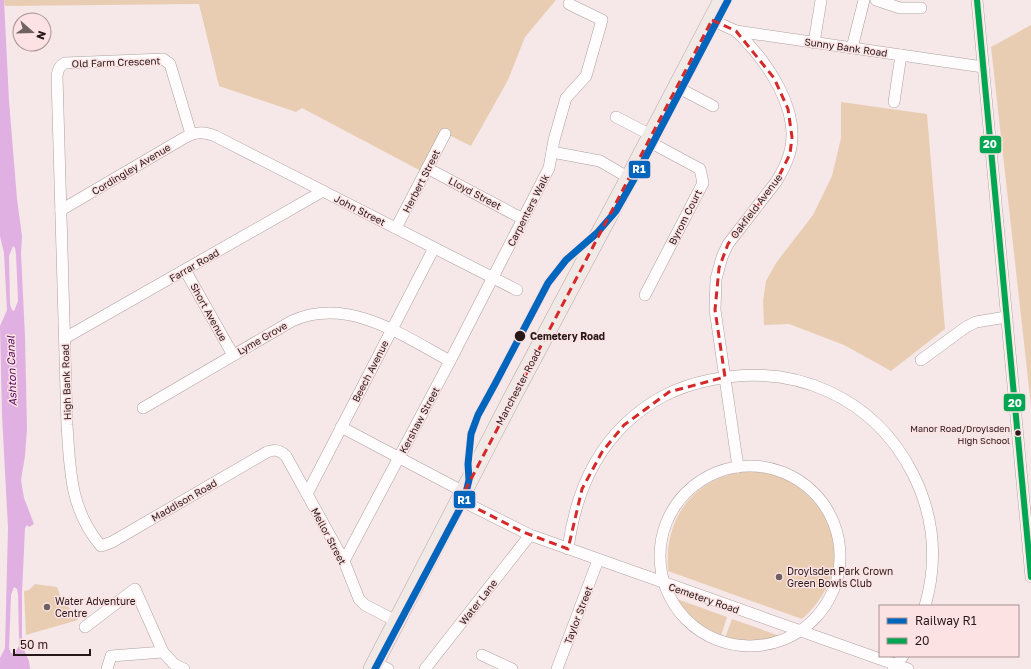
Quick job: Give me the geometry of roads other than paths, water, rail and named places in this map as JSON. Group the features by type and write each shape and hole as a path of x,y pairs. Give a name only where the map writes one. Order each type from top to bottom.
{"main road":[{"name":"Manchester Road","path":"378,667 396,621 722,0"}],"street":[{"path":"814,43 821,0"},
{"path":"852,48 864,0"},
{"path":"876,0 900,8 921,8"},
{"path":"976,0 1006,317 1026,469 1031,577"},
{"name":"Carpenters Walk","path":"493,278 549,168 554,140 566,98 586,76 602,20 569,4"},
{"name":"Sunny Bank Road","path":"712,20 736,31 983,67"},
{"name":"Oakfield Avenue","path":"736,31 763,61 781,91 788,109 792,137 790,154 782,172 728,244 719,268 715,288 715,310 738,467"},
{"path":"894,102 901,55"},
{"name":"Old Farm Crescent","path":"61,210 57,76 58,70 62,65 80,62 163,58 170,64 191,134"},
{"path":"677,87 713,106"},
{"name":"Byrom Court","path":"616,117 700,169 703,183 645,295"},
{"name":"Cordingley Avenue","path":"61,210 191,134 202,132"},
{"name":"John Street","path":"202,132 215,136 517,290"},
{"name":"Herbert Street","path":"396,228 445,134"},
{"path":"552,152 600,161 629,178"},
{"name":"Lloyd Street","path":"427,168 523,218"},
{"name":"Farrar Road","path":"65,338 323,191"},
{"name":"High Bank Road","path":"61,210 67,425 71,482 84,524 101,546"},
{"name":"Beech Avenue","path":"307,494 434,248"},
{"name":"Short Avenue","path":"185,270 233,355"},
{"name":"Kershaw Street","path":"344,561 493,278"},
{"name":"Lyme Grove","path":"143,408 292,321 311,315 330,313 348,314 366,319 392,330 450,361"},
{"path":"921,360 966,327 976,322 1006,317"},
{"path":"568,549 574,512 582,489 591,470 602,452 624,425 641,410 669,392 700,382 725,377 754,374 775,376 816,386 850,403 882,430 907,463 918,484 926,506 932,530 932,579 925,605"},
{"name":"Cemetery Road","path":"341,427 399,458 530,535 799,631 879,657"},
{"name":"Mellor Street","path":"267,452 278,450 283,452 286,456 344,561 359,599 366,605 396,621"},
{"name":"Maddison Road","path":"101,546 112,542 267,452"},
{"path":"738,467 770,467 793,476 804,484 821,501 828,512 835,528 839,543 840,557 836,581 830,595 817,613 799,631 768,645 737,646 720,642 704,634 683,617 662,583 662,543 672,513 681,499 690,489 705,479 723,471 738,467"},
{"name":"Water Lane","path":"425,669 530,535"},
{"name":"Taylor Street","path":"557,669 598,560"},
{"path":"85,627 135,590 163,652 174,664 184,669"},
{"path":"107,669 111,656 163,652"},
{"path":"482,655 512,669"},
{"name":"Cemetery Road","path":"879,657 898,663 908,669"}],"water":[{"name":"Ashton Canal","path":"0,0 4,0 9,101 17,199 22,236 21,253 27,429 21,480 24,498 34,524 29,527 27,525 25,528 22,593 22,639 30,669 0,669 0,658 5,648 8,528 2,415 0,326 7,310 4,253 0,236","holes":["13,246 16,254 18,301 14,311 12,310 10,304 9,256","14,587 17,589 18,594 19,639 19,646 14,654 11,653 9,648 11,595"]}],"rail line":[{"name":"R1","path":"375,669 464,501 469,480 468,464 471,434 478,415 548,283 566,260 597,233 616,211 728,0"}],"place":[{"name":"Cemetery Road","path":"520,336"},
{"name":"Manor Road/Droylsden High School","path":"1018,433"},
{"name":"Droylsden Park Crown Green Bowls Club","path":"779,577"},
{"name":"Water Adventure Centre","path":"47,607"}]}
